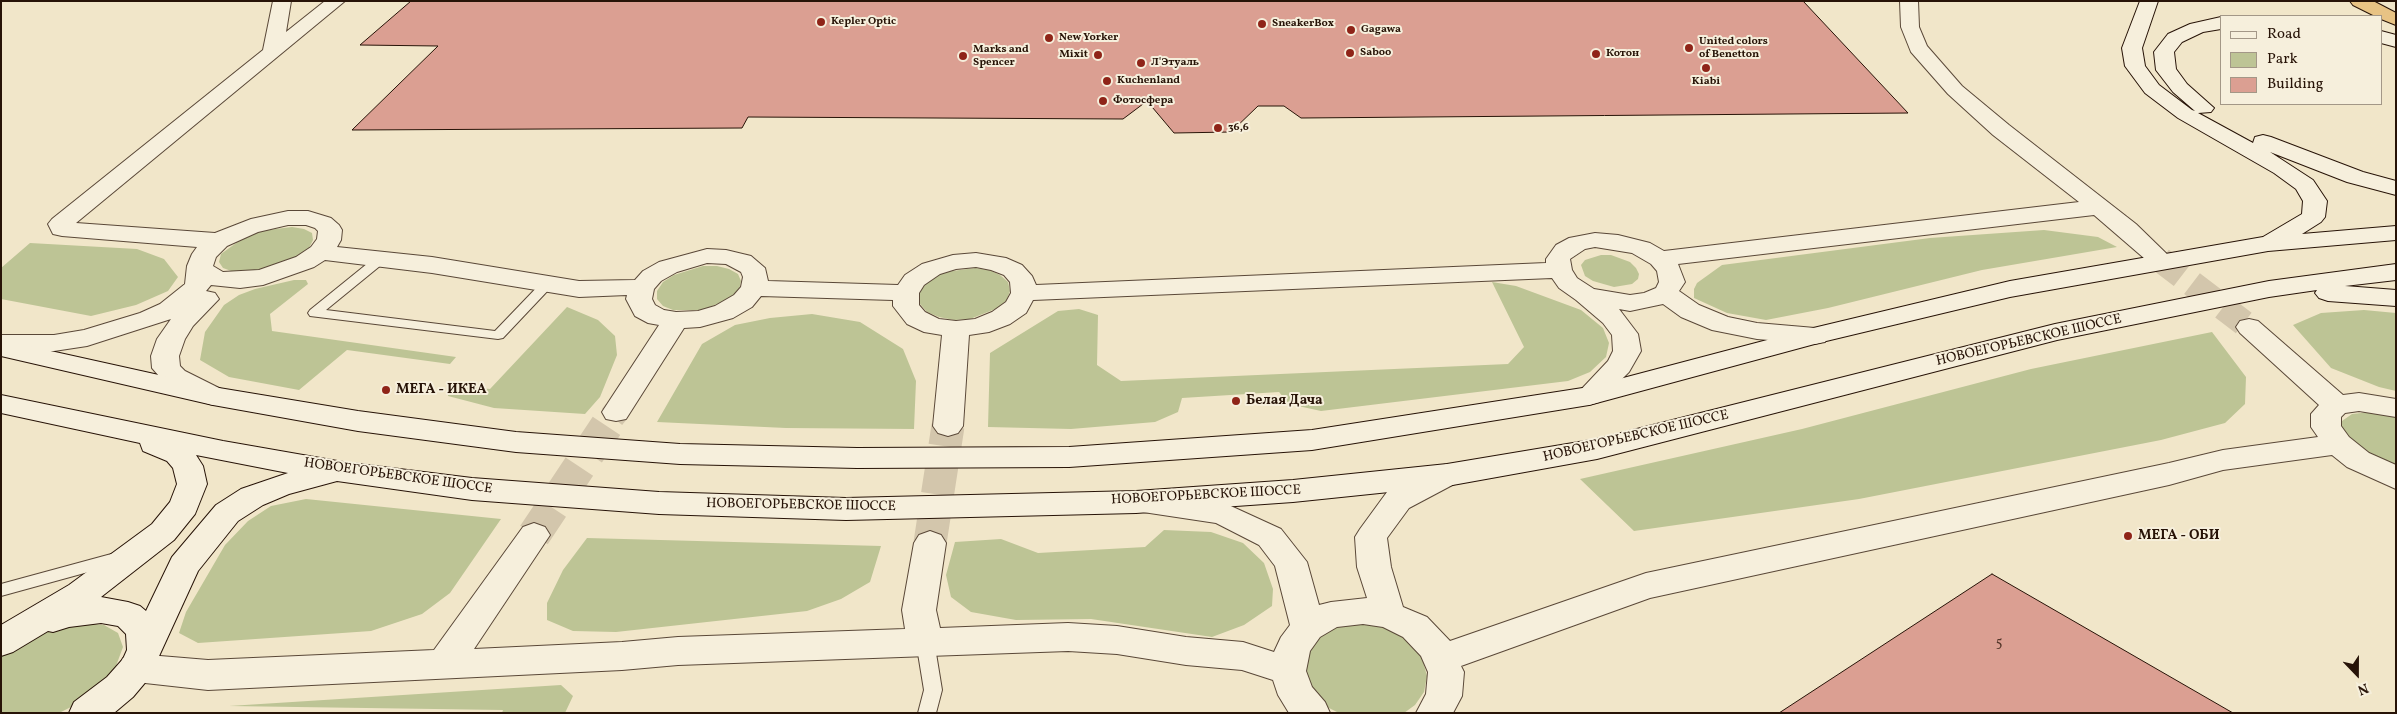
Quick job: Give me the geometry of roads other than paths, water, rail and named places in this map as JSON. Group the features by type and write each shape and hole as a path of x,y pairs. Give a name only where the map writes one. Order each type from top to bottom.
{"highway":[{"path":"2359,1 2396,20"}],"street":[{"path":"273,50 282,1"},
{"path":"218,241 62,229 60,224 336,1"},
{"path":"1909,1 1910,26 1915,41 1932,67 1993,124 2099,206 2161,260"},
{"path":"2149,1 2132,48 2135,66 2152,89 2185,114 2282,168 2305,185 2315,201 2312,217 2268,244"},
{"path":"2220,23 2197,28 2175,38 2164,52 2166,70 2180,88 2208,111 2245,134 2345,173 2396,188"},
{"path":"2382,37 2396,42"},
{"path":"1660,258 2020,218 2099,206"},
{"path":"1,342 54,343 87,338 150,319 169,310 195,289 200,281 200,266 204,254 218,241 242,229 270,221 308,218 322,223 330,230 329,240 320,252 292,268 227,288 212,295 198,304 171,339 165,356 166,368 174,377 213,396"},
{"path":"2020,218 2054,219 2127,229"},
{"path":"1,348 91,370 213,396 358,421 516,442 680,454 877,458 1069,458 1312,440 1589,396 1815,336 2010,289 2268,244 2396,233"},
{"path":"1585,294 1607,300 1630,303 1650,300 1665,293 1672,282 1670,270 1660,258 1634,246 1618,242 1595,240 1578,243 1565,250 1558,259 1559,270 1568,283 1585,294 1612,317 1625,334 1627,351 1619,366 1589,396"},
{"path":"320,252 382,258 579,288 642,287"},
{"path":"707,256 726,257 747,264 752,268 756,277 754,288 743,301 724,312 700,319 676,320 657,317 644,310 639,299 642,287 652,276 668,266 707,256"},
{"path":"976,260 997,263 1013,270 1023,281 1024,294 1017,307 1001,318 980,326 956,328 933,326 916,318 906,306 906,293 914,280 931,269 953,262 976,260"},
{"path":"200,266 206,274 220,279 240,280 264,277"},
{"path":"1024,294 1559,270"},
{"name":"НОВОЕГОРЬЕВСКОЕ ШОССЕ","path":"1,404 125,431 343,472 472,489 669,503 846,509 1136,502 1293,491 1447,475 1597,449 2055,332 2269,289 2396,272"},
{"path":"2365,276 2396,278"},
{"path":"754,288 906,293"},
{"path":"2269,289 2396,298"},
{"path":"1665,293 1690,311 1721,324 1757,331 1815,336"},
{"path":"616,412 676,320"},
{"path":"2249,327 2337,405"},
{"path":"948,426 956,328"},
{"path":"2396,408 2359,402 2337,405 2326,414 2326,428 2338,444 2358,460 2396,478"},
{"path":"14,635 81,594 136,553 163,532 184,506 192,484 188,466 178,454 125,431"},
{"path":"1442,658 1646,586 2150,478 2223,460 2338,444"},
{"path":"88,713 120,687 140,659 184,566 207,535 227,513 252,497 281,485 343,472"},
{"path":"1389,615 1374,567 1371,537 1398,500 1447,475"},
{"path":"1136,502 1222,513 1270,537 1291,562 1308,627"},
{"path":"445,663 534,535"},
{"path":"925,641 919,610 930,543"},
{"path":"14,635 66,614 101,610 128,615 143,629 140,659"},
{"path":"1312,713 1296,695 1288,671 1293,647 1308,627 1331,615 1363,611 1389,615 1415,628 1436,648 1442,658 1446,672 1444,696 1434,713"},
{"path":"140,659 208,675 925,641 1068,637 1117,640 1186,651 1244,656 1288,671"}],"lane":[{"path":"382,258 315,314 498,335 548,284"},
{"path":"1,590 136,553"},
{"path":"925,641 933,690 927,713"}],"tunnel":[{"path":"2161,260 2249,327"},
{"path":"612,417 616,412"},
{"path":"534,535 613,416"},
{"path":"930,543 948,426"}],"place":[{"name":"Kepler Optic","path":"821,22"},
{"name":"SneakerBox","path":"1262,24"},
{"name":"Gagawa","path":"1351,30"},
{"name":"New Yorker","path":"1049,38"},
{"name":"United colors of Benetton","path":"1689,48"},
{"name":"Saboo","path":"1350,53"},
{"name":"Котон","path":"1596,54"},
{"name":"Mixit","path":"1098,55"},
{"name":"Marks and Spencer","path":"963,56"},
{"name":"Л'Этуаль","path":"1141,63"},
{"name":"Kiabi","path":"1706,68"},
{"name":"Kuchenland","path":"1107,81"},
{"name":"Фотосфера","path":"1103,101"},
{"name":"36,6","path":"1218,128"},
{"name":"МЕГА - ИКЕА","path":"386,390"},
{"name":"Белая Дача","path":"1236,401"},
{"name":"МЕГА - ОБИ","path":"2128,536"}]}
